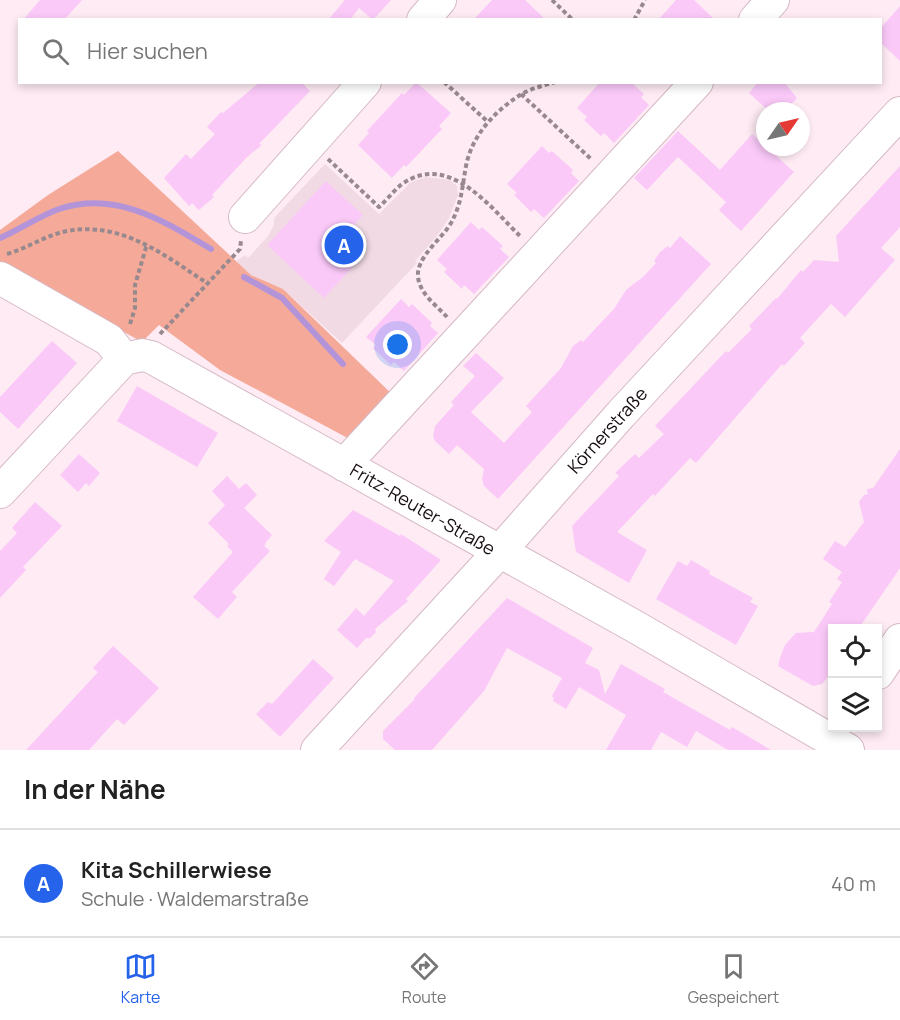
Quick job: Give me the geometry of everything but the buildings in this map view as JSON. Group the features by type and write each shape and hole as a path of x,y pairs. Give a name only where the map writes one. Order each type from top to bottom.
{"street":[{"path":"425,18 440,0"},
{"path":"757,18 773,0"},
{"path":"244,217 363,84"},
{"path":"344,465 695,84"},
{"name":"Körnerstraße","path":"317,750 499,552 621,414 900,113"},
{"name":"Fritz-Reuter-Straße","path":"0,278 130,354 344,465 837,742"},
{"path":"0,492 130,354"},
{"path":"882,667 900,640"}],"path":[{"path":"552,0 571,18"},
{"path":"635,18 645,0"},
{"path":"446,84 488,122"},
{"path":"465,334 425,295 418,275 420,265 451,222 465,185 466,165 473,143 488,122 521,94 549,84"},
{"path":"521,94 610,177"},
{"path":"325,156 379,207 401,185 413,178 428,174 445,174 465,185 539,254"},
{"path":"130,354 156,339 240,249 244,217"},
{"path":"0,255 68,231 104,231 122,234 147,244 207,283"},
{"path":"130,354 135,285 147,244"}],"shaded area":[{"path":"118,151 251,275 283,289 397,399 357,443 220,370 159,325 142,342 0,263 0,230 48,195"},
{"path":"325,164 379,214 411,182 426,177 450,180 457,186 458,195 449,218 415,261 417,263 342,343 283,289 251,275 236,261 245,255 248,258 268,236 274,225 274,218"}],"waterway":[{"path":"0,238 59,209 80,204 100,203 139,211 211,249"},
{"path":"244,277 282,298 343,364"}],"place":[{"name":"Kita Schillerwiese","path":"344,245"}]}
